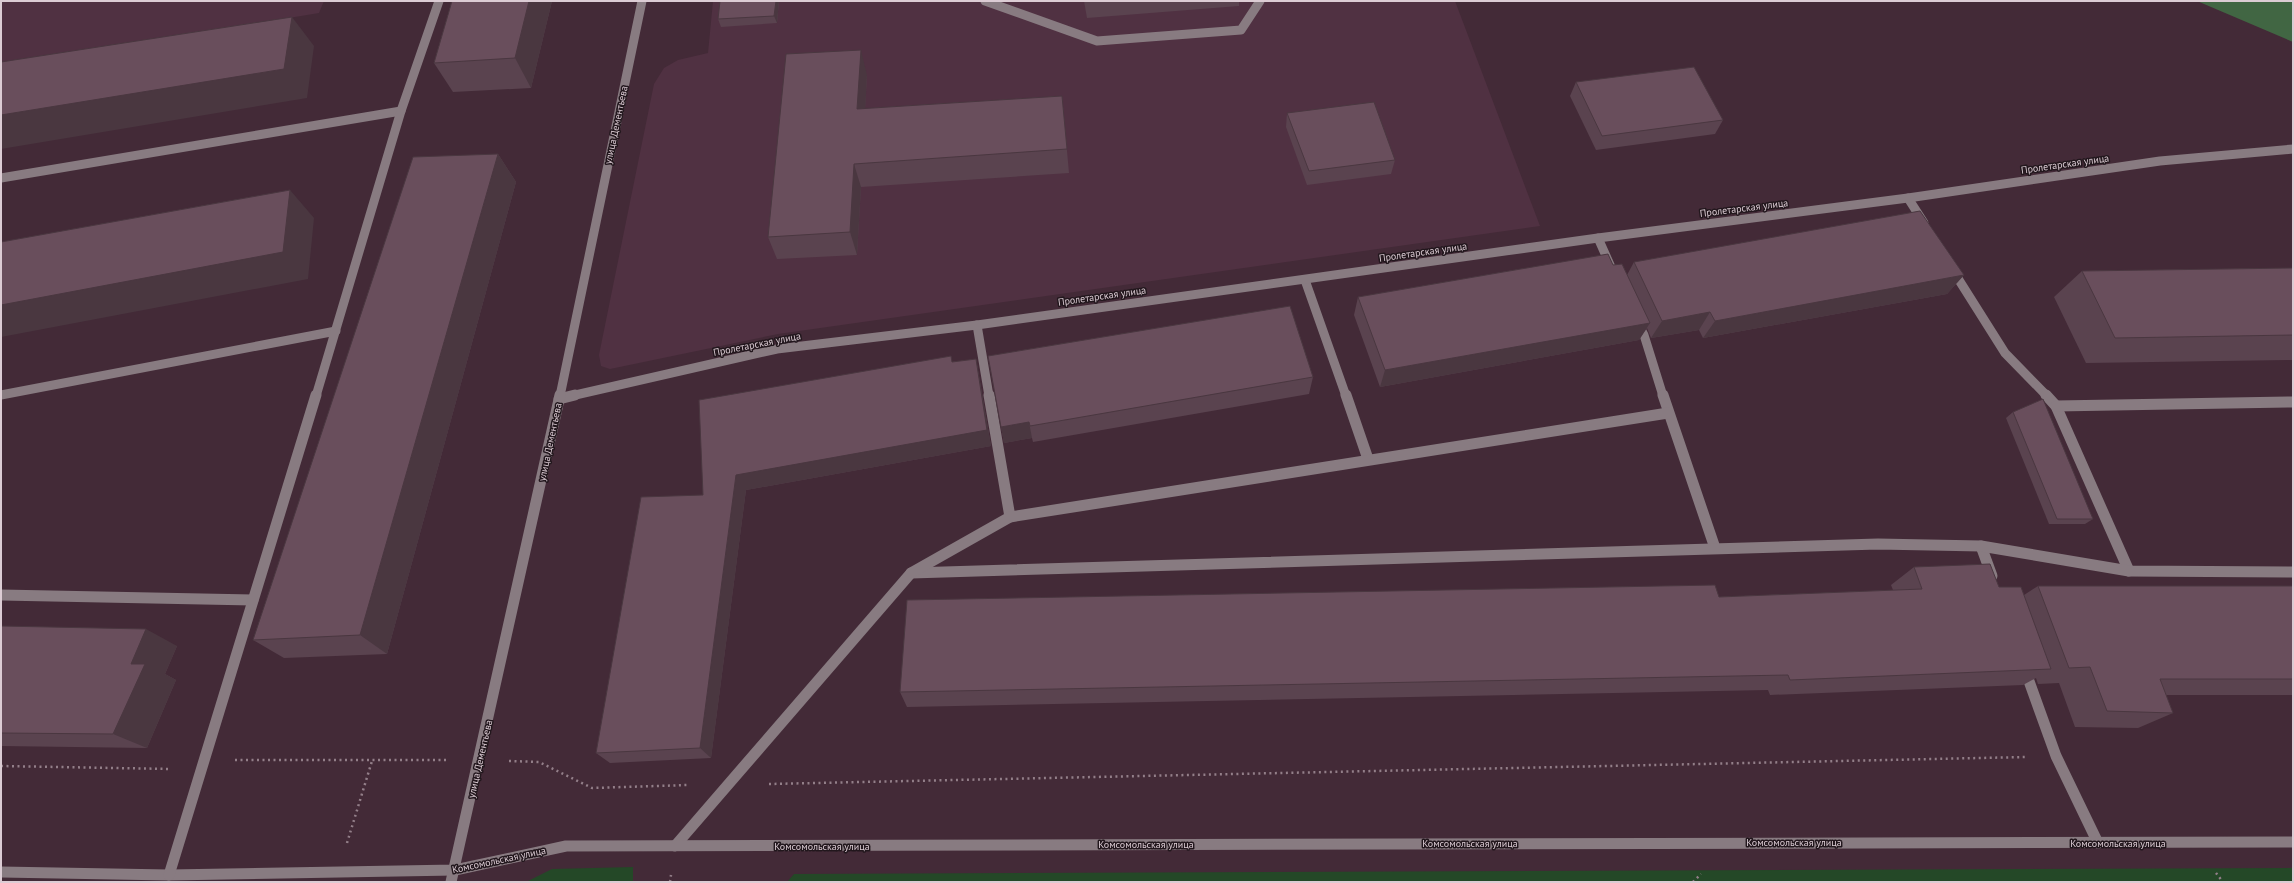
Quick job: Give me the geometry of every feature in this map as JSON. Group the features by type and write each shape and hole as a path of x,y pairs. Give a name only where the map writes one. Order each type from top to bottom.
{"street":[{"path":"169,875 336,331 401,111 440,1"},
{"name":"улица Дементьева","path":"453,876 559,399 642,1"},
{"path":"985,1 1097,41 1241,30 1260,1"},
{"path":"1,178 401,111"},
{"name":"Пролетарская улица","path":"559,399 777,349 978,325 1598,238 1908,198 2160,161 2293,149"},
{"path":"1908,198 1929,231"},
{"path":"1598,238 1614,273"},
{"path":"1946,258 2005,353 2056,406 2129,571"},
{"path":"1305,280 1368,459"},
{"path":"1634,314 1644,335 1668,413 1715,548"},
{"path":"978,325 1010,517"},
{"path":"1,395 336,331"},
{"path":"2056,406 2293,402"},
{"path":"675,846 911,573 1010,517 1368,459 1668,413"},
{"path":"911,573 1878,544 1981,546 2129,571 2293,572"},
{"path":"1981,546 1994,583"},
{"path":"1,595 254,600"},
{"path":"2021,658 2056,756 2098,843"},
{"name":"Комсомольская улица","path":"1,872 169,875 338,872 453,876 566,846 1719,842 2293,842"}],"path":[{"path":"1,766 203,765 480,760 539,762 592,788 2056,756"},
{"path":"338,872 372,761"}],"shaded area":[{"path":"1,1 324,1 319,13 1,65"},
{"path":"713,1 1455,1 1540,226 778,334 610,369 601,366 599,355 654,84 664,68 678,60 708,53"}],"green space":[{"path":"2197,1 2293,1 2293,42"},
{"path":"633,867 633,882 526,882 552,869"},
{"path":"2293,868 2293,882 787,882 794,874"}],"building":[{"path":"452,1 529,1 515,58 434,63"},
{"path":"720,1 776,1 774,16 718,19"},
{"path":"292,17 284,69 1,115 1,62"},
{"path":"861,50 857,109 1062,96 1067,149 854,164 850,232 768,237 786,54"},
{"path":"1694,67 1723,120 1602,136 1576,82"},
{"path":"1374,102 1395,160 1309,171 1287,113"},
{"path":"498,154 360,635 253,640 413,157"},
{"path":"290,190 283,252 1,305 1,242"},
{"path":"1920,211 1964,275 1715,321 1710,312 1662,321 1634,262"},
{"path":"1608,254 1613,265 1622,264 1650,323 1385,370 1358,297"},
{"path":"2293,268 2293,335 2115,338 2082,271"},
{"path":"1290,306 1313,377 1030,426 1029,422 1001,427 988,356"},
{"path":"951,356 952,362 976,359 987,430 736,475 700,748 596,753 641,497 703,495 699,400"},
{"path":"2043,399 2093,519 2057,519 2013,412"},
{"path":"1990,564 1999,587 2021,587 2051,669 1790,680 1788,675 900,692 907,600 1715,585 1719,597 1922,589 1914,567"},
{"path":"2038,586 2293,586 2293,679 2160,679 2173,713 2107,711 2090,667 2069,668"},
{"path":"1,626 146,629 131,664 145,664 113,734 1,733"}]}
